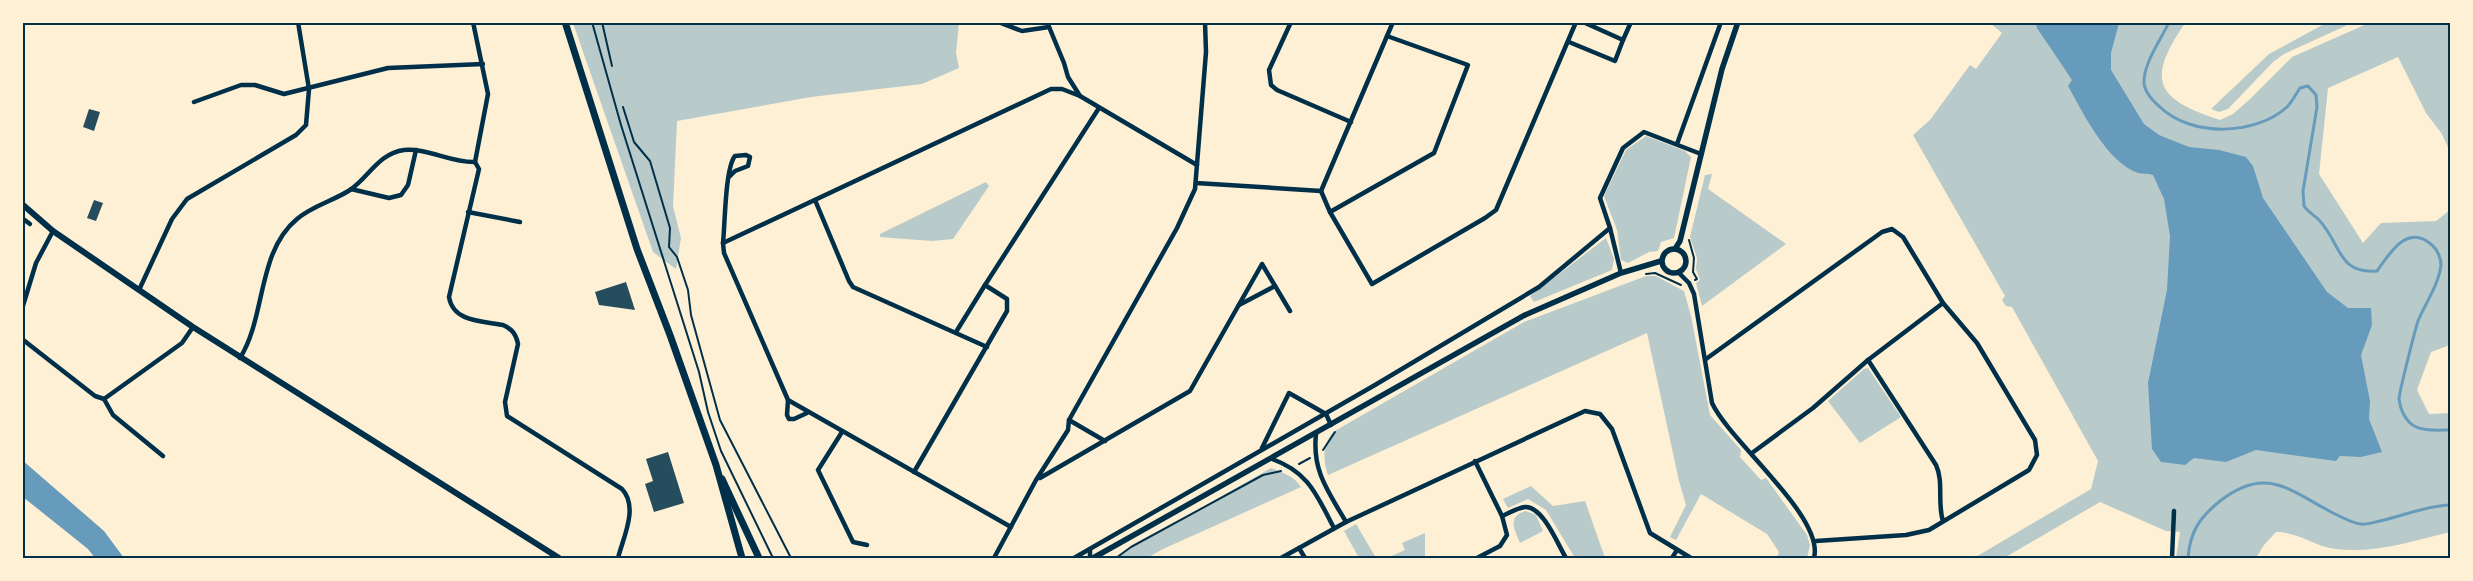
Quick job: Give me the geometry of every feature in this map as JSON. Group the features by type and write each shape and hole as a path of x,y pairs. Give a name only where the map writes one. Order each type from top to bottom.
{"main road":[{"path":"564,22 637,248 716,466 742,558"},
{"path":"22,204 53,231 240,358 559,558"},
{"path":"716,466 759,558"}],"street":[{"path":"139,290 179,207 196,192 302,132 308,119 309,89 298,22"},
{"path":"473,22 488,94 475,162 479,169 449,297 450,306 460,316 503,325 508,327 517,336 518,344 505,402 507,416 622,489 628,495 631,506 618,558"},
{"path":"998,22 1022,31 1048,25 1070,82 1080,96"},
{"path":"994,558 1036,480 1068,430 1069,420 1176,228 1195,189 1206,52 1205,22"},
{"path":"1291,22 1269,70 1271,85 1277,90 1350,122"},
{"path":"1393,22 1321,191 1330,212 1372,284 1496,210 1576,22"},
{"path":"1583,22 1624,40"},
{"path":"1569,42 1615,61 1631,22"},
{"path":"1676,144 1722,22"},
{"path":"1738,22 1722,69 1680,241 1675,249 1665,252 1662,261 1665,270 1678,272 1689,283 1694,294 1712,403 1719,418 1771,474 1816,542 1814,558"},
{"path":"1330,212 1434,153 1468,65 1387,36"},
{"path":"194,102 241,85 255,85 284,94 388,68 483,64"},
{"path":"723,243 1051,89 1062,89 1080,96 1197,165"},
{"path":"956,332 984,285 1099,108"},
{"path":"1621,274 1610,228 1600,198 1622,148 1644,132 1701,154"},
{"path":"240,358 251,338 262,285 282,236 296,219 351,189 386,157 396,152 416,150 466,162 475,162"},
{"path":"351,189 389,198 401,195 408,185 416,150"},
{"path":"729,177 735,171 748,166 750,157 746,155 733,158 729,177 723,243 724,253 788,400 787,410 789,419 794,419 807,413"},
{"path":"1196,183 1321,191"},
{"path":"815,200 849,282 853,287 987,347"},
{"path":"468,212 520,222"},
{"path":"22,218 30,224"},
{"path":"1074,558 1326,414 1539,287 1610,228"},
{"path":"1706,359 1887,229 1896,230 1903,237 1943,303 1977,343 2035,440 2036,460 2030,470 1919,533 1816,542"},
{"path":"22,309 36,263 53,231"},
{"path":"1675,249 1683,253 1686,262 1682,270 1678,272"},
{"path":"1100,558 1526,315 1621,274 1662,261"},
{"path":"1036,480 1190,391 1262,264 1290,311"},
{"path":"914,472 1007,311 1007,299 984,285"},
{"path":"1238,305 1275,286"},
{"path":"1752,453 1813,408 1868,360 1943,303"},
{"path":"104,399 182,342 193,327"},
{"path":"22,339 95,396 104,399 113,415 163,456"},
{"path":"1868,360 1936,465 1940,476 1939,500 1943,521"},
{"path":"1262,449 1289,393 1326,414 1331,425"},
{"path":"788,400 807,413 1011,526"},
{"path":"1281,558 1346,522 1475,461 1580,413 1595,412 1606,419 1612,429 1646,528 1655,538 1691,558"},
{"path":"1069,420 1105,441"},
{"path":"842,432 818,470 853,542 867,545"},
{"path":"1316,434 1315,455 1320,477 1346,522"},
{"path":"1272,459 1292,468 1309,482 1334,528"},
{"path":"1475,461 1507,530 1506,540 1500,546 1477,558"},
{"path":"1502,516 1525,507 1536,510 1543,518 1566,558"},
{"path":"2172,558 2174,511"},
{"path":"1090,549 1091,558 1115,548"},
{"path":"1299,548 1305,558"},
{"path":"1672,558 1677,550"}],"lane":[{"path":"592,22 621,125 699,372 711,420 722,451 772,558"}],"path":[{"path":"602,22 612,69"},
{"path":"623,106 634,142 650,160 670,228 669,247 677,257 688,290 691,315 720,420 791,558"},
{"path":"1642,275 1654,273 1681,286"},
{"path":"1116,558 1131,547 1262,475 1292,468 1315,455 1323,450 1330,436 1342,427"}],"shaded area":[{"path":"2328,22 2352,23 2284,54 2273,62 2228,109 2219,112 2211,109 2269,54"},
{"path":"573,23 959,23 956,53 959,68 922,84 811,97 677,121 673,206 681,238 676,269 653,252"},
{"path":"1990,23 2185,23 2165,59 2162,73 2164,85 2170,95 2182,104 2220,120 2233,114 2292,57 2369,23 2448,23 2450,25 2450,152 2442,134 2426,113 2398,57 2328,88 2319,174 2363,243 2381,223 2436,221 2450,210 2450,345 2431,352 2417,390 2429,414 2450,413 2450,532 2393,546 2350,550 2335,549 2292,534 2276,532 2264,545 2256,558 2176,558 2180,532 2166,531 2100,502 2004,558 1974,558 2091,489 2098,461 2012,307 2006,306 2002,300 2005,296 1913,135 1930,120 1970,65 1976,69 2002,33"},
{"path":"1646,136 1685,151 1691,157 1674,238 1661,242 1658,251 1649,252 1628,263 1621,260 1617,230 1604,196 1626,150"},
{"path":"1712,174 1708,189 1786,244 1702,306 1696,283 1700,280 1696,269 1697,258 1690,237 1705,175"},
{"path":"986,182 989,186 953,239 932,241 880,237 880,234"},
{"path":"1606,238 1614,259 1612,270 1534,302 1530,296"},
{"path":"1646,276 1656,276 1684,291 1691,316 1710,415 1741,450 1740,457 1761,480 1766,478 1807,535 1810,545 1807,558 1777,558 1779,552 1767,534 1701,494 1676,540 1670,537 1686,505 1679,481 1647,333 1328,475 1324,453 1329,437 1333,432 1524,322"},
{"path":"1868,368 1901,417 1860,443 1828,401 1864,369"},
{"path":"1271,468 1292,477 1301,487 1147,558 1114,558"},
{"path":"1531,486 1553,506 1585,501 1605,558 1575,558 1546,510 1528,499 1508,508 1503,499"},
{"path":"1526,511 1536,515 1543,531 1520,543 1514,528 1514,520 1520,513"},
{"path":"1356,524 1376,558 1359,558 1344,531"},
{"path":"1425,533 1425,558 1387,558 1405,550 1402,543"}],"water":[{"path":"2036,23 2119,23 2111,53 2111,70 2144,124 2159,135 2189,147 2219,150 2246,157 2253,166 2263,198 2327,292 2348,308 2371,308 2372,325 2361,355 2370,401 2369,419 2382,452 2361,457 2340,456 2336,461 2256,450 2226,462 2194,458 2185,465 2161,462 2152,449 2148,383 2167,290 2170,236 2164,199 2153,175 2138,173 2127,167 2116,159 2097,136 2068,86 2072,80 2037,28"},
{"path":"22,460 104,531 124,558 95,558 88,549 23,497"}],"building":[{"path":"89,109 100,112 94,131 83,127"},
{"path":"94,200 103,203 96,221 87,218"},
{"path":"626,282 635,310 599,305 595,292"},
{"path":"668,452 684,503 654,512 645,484 653,481 646,459"}],"waterway":[{"path":"2169,22 2150,59 2144,82 2147,93 2160,107 2173,117 2188,124 2205,128 2241,128 2274,117 2287,107 2300,88 2308,86 2316,95 2317,107 2303,191 2304,206 2326,229 2341,255 2354,268 2364,271 2377,271 2394,249 2407,239 2415,237 2423,239 2436,249 2441,262 2440,272 2435,287 2418,321 2399,399 2404,415 2414,426 2429,430 2450,430"},
{"path":"2188,558 2193,533 2206,513 2236,490 2251,484 2277,485 2303,496 2347,520 2361,524 2368,524 2442,505 2450,505"}]}
